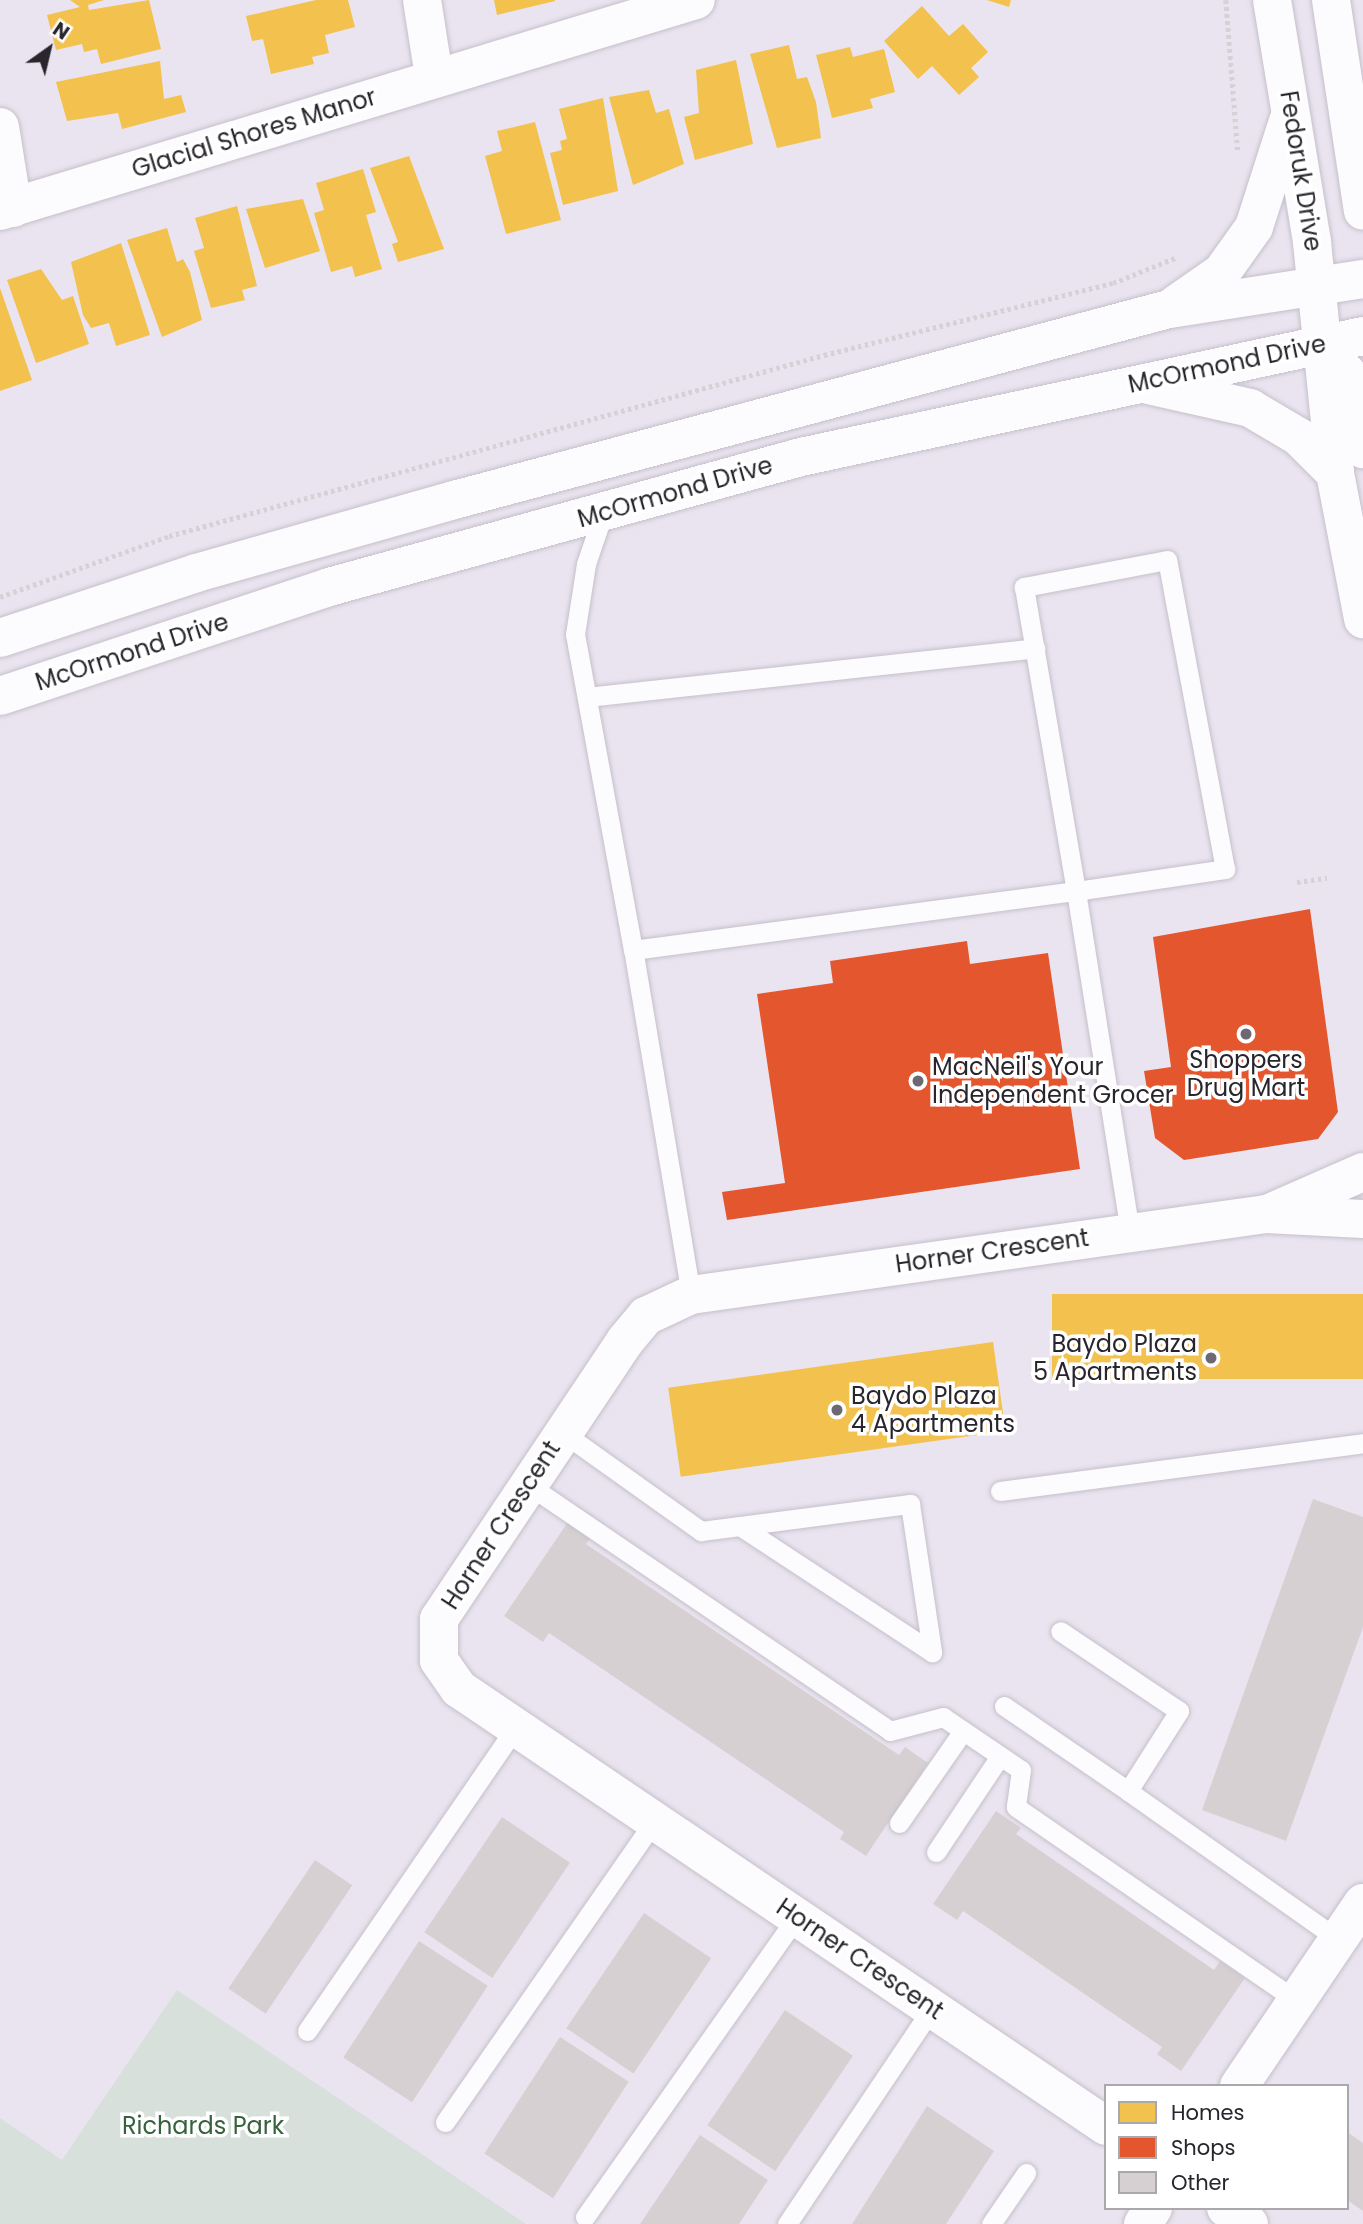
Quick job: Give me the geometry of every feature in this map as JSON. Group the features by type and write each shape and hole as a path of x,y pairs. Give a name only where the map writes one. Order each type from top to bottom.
{"main road":[{"path":"422,0 434,77"},
{"name":"Glacial Shores Manor","path":"6,210 434,77 696,0"},
{"name":"Fedoruk Drive","path":"1272,0 1292,109 1318,286 1343,339 1349,461 1363,619"},
{"path":"1331,0 1355,124 1363,211"},
{"path":"1169,309 1222,272 1254,228 1292,109"},
{"path":"0,128 6,210"},
{"name":"McOrmond Drive","path":"0,638 196,573 442,503 1169,309 1363,279"},
{"name":"McOrmond Drive","path":"0,696 330,587 801,457 1343,339"},
{"path":"1139,383 1250,408 1299,437 1349,461"},
{"name":"Horner Crescent","path":"1266,1214 1363,1172"},
{"name":"Horner Crescent","path":"1104,2125 459,1689 439,1660 439,1619 527,1483 646,1316 691,1294 1266,1214 1363,1219"},
{"path":"1240,2084 1299,2002 1363,1903"},
{"path":"1229,2210 1249,2224"}],"lane":[{"path":"604,511 586,564 575,635 633,950 691,1294"},
{"path":"633,950 1076,891 1225,869 1167,560 1024,587 1076,891 1130,1233"},
{"path":"587,697 1035,648"},
{"path":"562,1432 701,1531 740,1525 910,1504 932,1652 740,1525"},
{"path":"1000,1491 1363,1443"},
{"path":"527,1483 890,1731 943,1717 1021,1770 1016,1807 1299,2002"},
{"path":"1060,1631 1179,1711 1129,1791"},
{"path":"1004,1706 1339,1940"},
{"path":"307,2031 515,1728"},
{"path":"899,1823 963,1731"},
{"path":"936,1852 1000,1756"},
{"path":"445,2122 654,1821"},
{"path":"585,2217 797,1917"},
{"path":"787,2224 932,2008"},
{"path":"991,2224 1026,2173"}],"path":[{"path":"1226,0 1238,159"},
{"path":"0,597 182,532 810,358 1114,283 1183,253"},
{"path":"1297,882 1327,878"}],"green space":[{"name":"Richards Park","path":"177,1990 526,2224 0,2224 0,2118 62,2160"}],"building: Homes":[{"path":"70,0 104,0 88,5 89,10 149,0 161,49 101,64 97,49 84,52 82,44 56,50 47,15 80,7"},
{"path":"316,0 348,0 355,27 325,35 329,53 312,57 314,64 271,74 263,39 252,41 246,16"},
{"path":"494,0 555,0 555,1 497,15"},
{"path":"987,0 1011,0 1009,7"},
{"path":"922,6 949,36 963,24 988,52 971,68 979,77 959,95 932,66 918,79 884,41"},
{"path":"789,45 797,79 807,77 816,102 821,138 777,148 750,54"},
{"path":"850,47 853,57 884,49 895,92 870,99 873,108 832,118 816,55"},
{"path":"736,60 753,144 695,160 684,117 699,113 696,70"},
{"path":"160,61 164,99 181,95 186,112 122,129 118,113 67,121 56,82"},
{"path":"649,90 656,113 669,109 684,164 633,185 609,97"},
{"path":"603,98 618,191 563,205 550,153 562,150 560,141 567,139 559,109"},
{"path":"535,122 561,220 506,234 485,156 502,151 497,131"},
{"path":"409,156 444,249 398,262 392,244 398,242 370,168"},
{"path":"363,169 376,212 366,215 382,269 355,277 352,266 331,272 314,213 324,210 316,183"},
{"path":"303,199 320,251 265,268 246,209"},
{"path":"237,206 257,286 242,290 245,300 211,308 194,251 204,248 195,218"},
{"path":"167,228 177,262 183,259 190,272 202,320 162,337 127,240"},
{"path":"121,243 150,335 116,346 109,323 91,328 83,315 71,262"},
{"path":"41,269 62,300 73,296 89,344 36,363 7,280"},
{"path":"0,288 32,380 0,391"},
{"name":"Baydo Plaza 5 Apartments","path":"1052,1294 1363,1294 1363,1379 1052,1379"},
{"name":"Baydo Plaza 4 Apartments","path":"993,1342 1006,1431 681,1477 668,1388"}],"building: Shops":[{"name":"Shoppers Drug Mart","path":"1310,909 1338,1112 1318,1139 1184,1160 1155,1138 1144,1071 1171,1067 1153,937"},
{"name":"MacNeil's Your Independent Grocer","path":"967,941 970,964 1048,953 1080,1169 727,1220 722,1192 785,1183 757,994 833,983 830,961"}],"building: Other":[{"path":"1313,1499 1363,1517 1363,1627 1286,1841 1202,1810"},
{"path":"568,1522 591,1537 586,1544 899,1755 905,1747 928,1763 866,1856 840,1839 844,1832 549,1633 543,1642 504,1616"},
{"path":"996,1811 1021,1828 1016,1834 1214,1970 1220,1961 1245,1978 1181,2071 1157,2054 1162,2047 963,1911 957,1920 933,1904"},
{"path":"502,1817 570,1863 492,1978 424,1932"},
{"path":"315,1860 352,1885 266,2014 228,1989"},
{"path":"644,1913 711,1958 633,2074 566,2028"},
{"path":"419,1941 488,1986 412,2102 343,2058"},
{"path":"785,2010 853,2056 775,2171 707,2125"},
{"path":"560,2037 629,2082 553,2198 484,2154"},
{"path":"927,2106 994,2151 946,2224 852,2224"},
{"path":"1349,2133 1363,2143 1363,2211 1349,2201"},
{"path":"700,2135 768,2180 739,2224 640,2224"}],"place":[{"name":"Shoppers Drug Mart","path":"1246,1034"},
{"name":"MacNeil's Your Independent Grocer","path":"918,1081"},
{"name":"Baydo Plaza 5 Apartments","path":"1211,1358"},
{"name":"Baydo Plaza 4 Apartments","path":"837,1410"}]}
